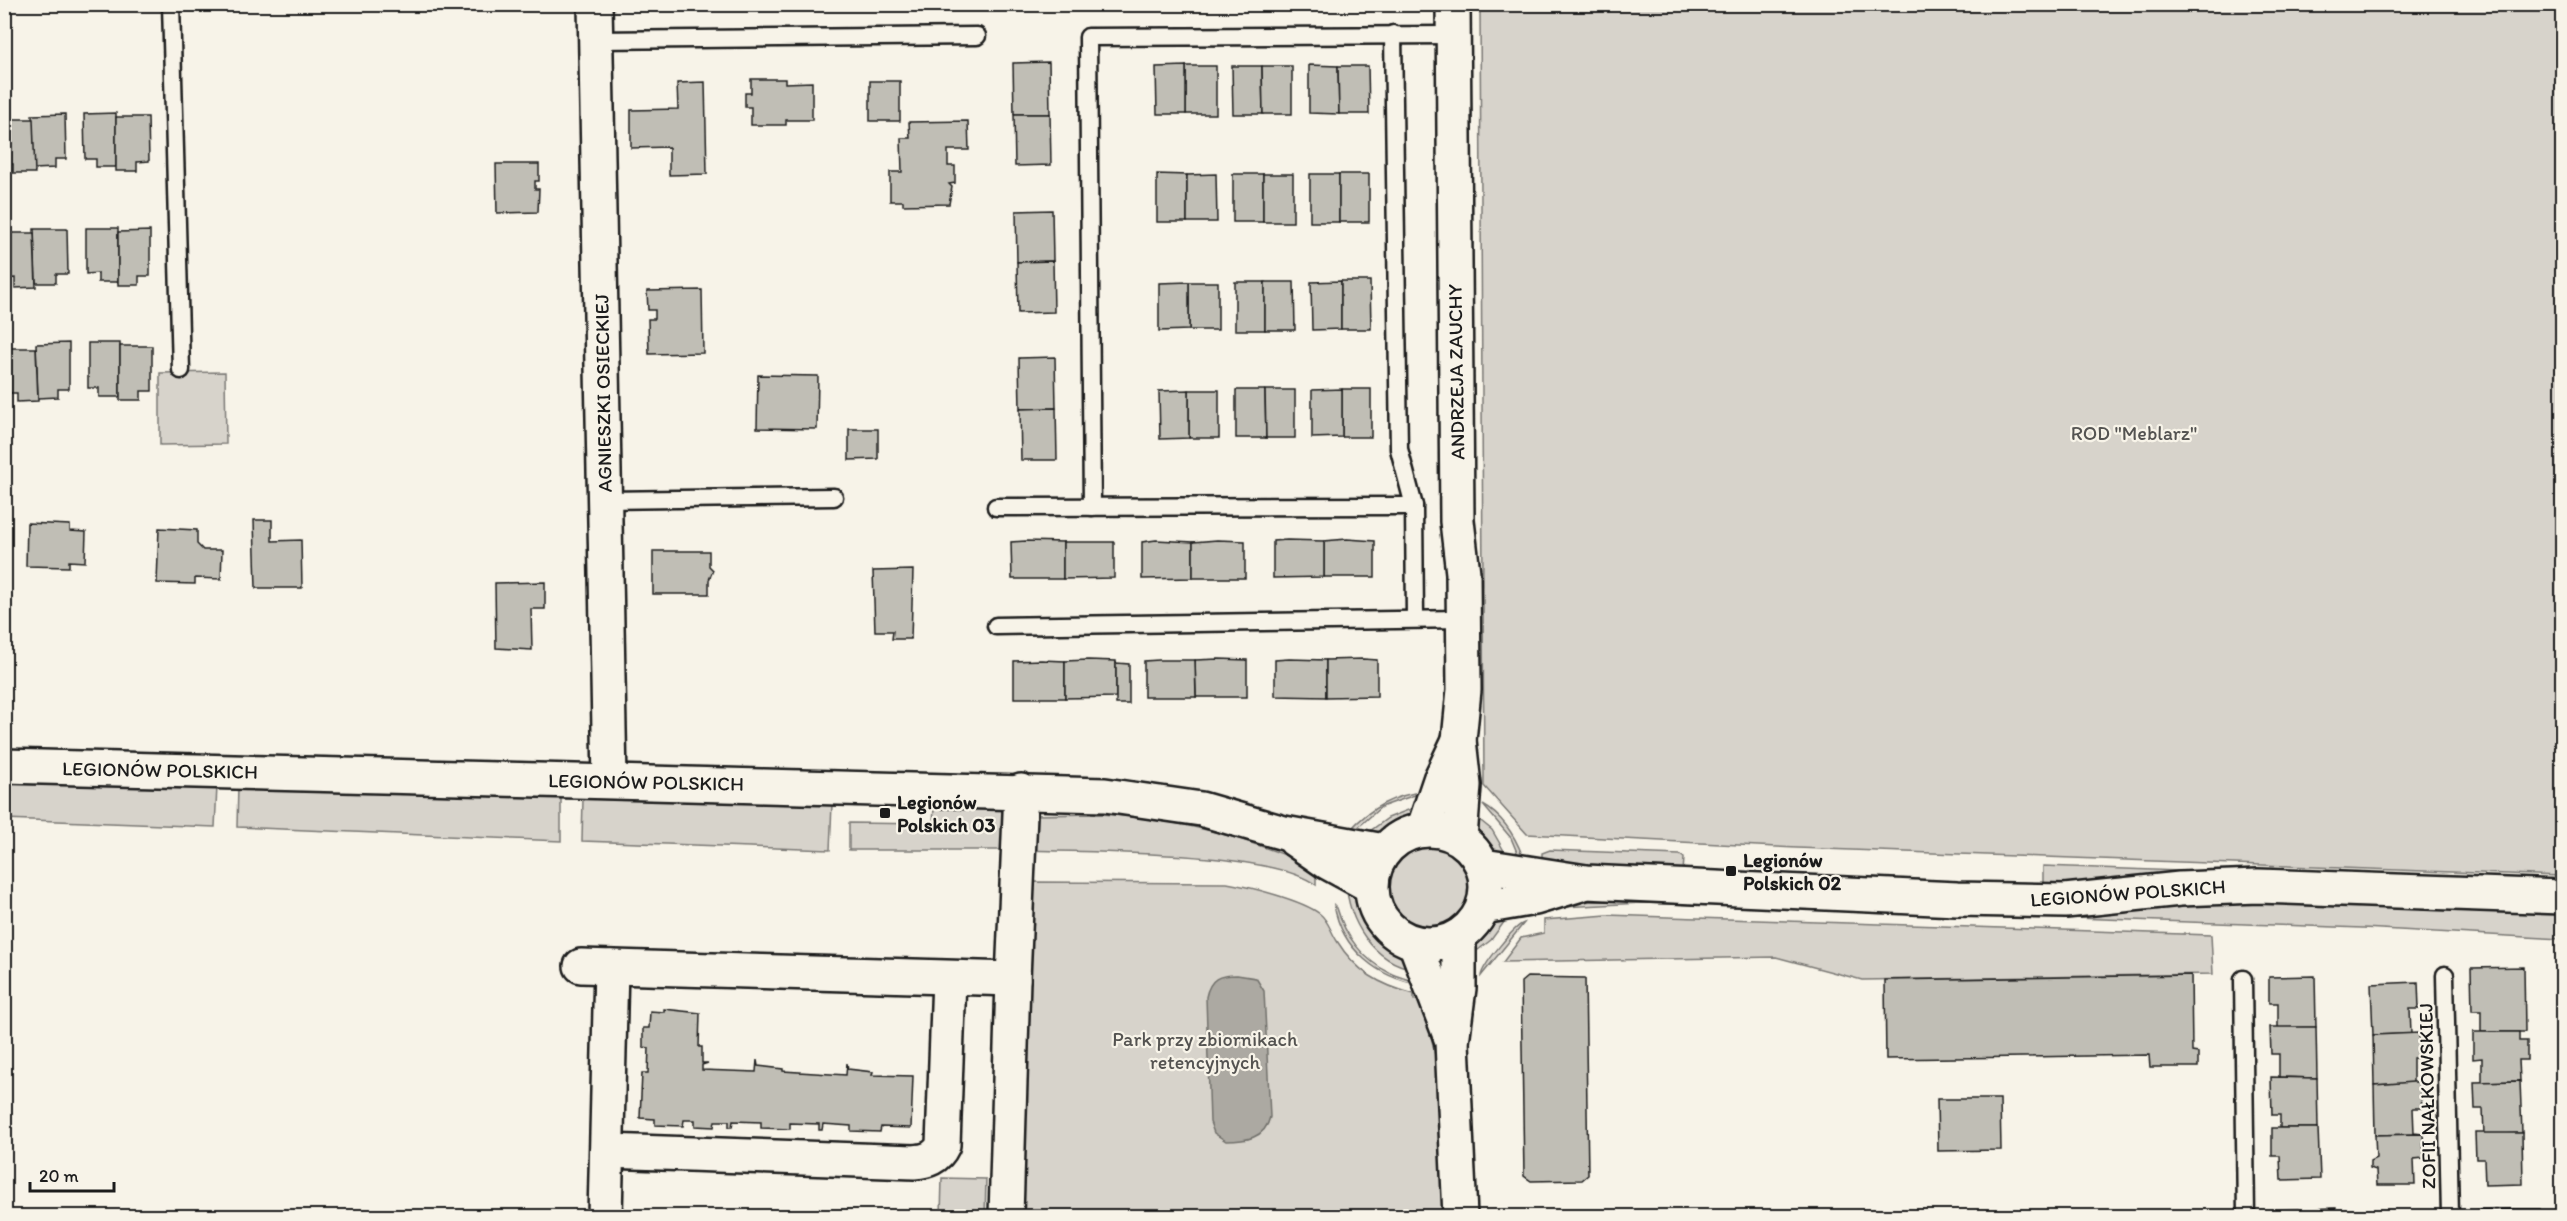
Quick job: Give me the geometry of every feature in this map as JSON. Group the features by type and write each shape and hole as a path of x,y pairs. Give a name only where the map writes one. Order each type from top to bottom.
{"street":[{"name":"AGNIESZKI OSIECKIEJ","path":"596,4 610,781"},
{"name":"ANDRZEJA ZAUCHY","path":"1453,20 1457,521 1463,573 1464,690 1459,740 1464,785 1460,838"},
{"name":"ANDRZEJA ZAUCHY","path":"1423,830 1440,780 1459,740"},
{"name":"LEGIONÓW POLSKICH","path":"4,766 1022,791 1105,795 1201,809 1284,833 1384,851"},
{"path":"1006,1216 1013,979 1022,791"},
{"path":"1423,830 1442,831 1460,838 1477,855 1483,866 1486,894 1483,907 1473,923 1459,936 1430,945 1415,943 1397,935 1383,922 1374,905 1371,886 1375,867 1384,851 1408,833 1423,830"},
{"name":"LEGIONÓW POLSKICH","path":"1284,833 1327,862 1371,886"},
{"name":"LEGIONÓW POLSKICH","path":"1483,866 1586,882 2054,901 2189,889 2258,886 2562,897"},
{"name":"LEGIONÓW POLSKICH","path":"1483,907 1535,898 1586,882"},
{"path":"1459,936 1459,988 1452,1042 1460,1216"},
{"path":"1415,943 1452,1042"},
{"path":"605,1216 607,1151 596,967 1013,979"},
{"path":"607,1151 914,1162 932,1158 939,1153 943,1144 949,978"}],"lane":[{"path":"171,4 181,370"},
{"path":"1092,507 1088,37 1393,34 1453,20"},
{"path":"1393,34 1399,449 1414,506 1415,619"},
{"path":"596,40 977,36"},
{"path":"605,500 834,497"},
{"path":"996,507 1414,506"},
{"path":"996,626 1463,619"},
{"name":"ZOFII NAŁKOWSKIEJ","path":"2445,975 2450,1216"},
{"path":"2243,979 2246,1216"}],"green space":[{"name":"ROD \"Meblarz\"","path":"1480,5 2562,5 2562,876 1797,848 1527,834 1484,786"},
{"path":"225,372 226,444 160,445 160,373"},
{"path":"5,783 217,786 215,827 5,819"},
{"path":"238,787 561,797 561,841 237,827"},
{"path":"1426,791 1381,807 1353,832 1349,831 1366,815 1393,799"},
{"path":"583,799 832,804 830,850 582,841"},
{"path":"1483,805 1497,815 1507,827 1523,857 1521,862 1511,838"},
{"path":"1418,806 1409,820 1397,829 1390,832 1366,834 1388,818"},
{"path":"934,808 1001,809 1007,815 1008,850 849,850 849,823 933,824"},
{"path":"1101,814 1158,820 1237,838 1316,867 1316,885 1293,874 1260,865 1221,859 1135,853 1029,850 1034,815"},
{"path":"1476,817 1492,830 1507,856 1491,851 1481,844 1477,834"},
{"path":"1430,846 1446,849 1459,858 1468,871 1471,887 1468,903 1459,916 1446,925 1430,928 1414,925 1401,916 1392,903 1389,887 1392,871 1401,858 1414,849"},
{"path":"1550,850 1680,855 1684,858 1683,872 1542,863 1542,853"},
{"path":"2043,866 2235,873 2043,889"},
{"path":"1346,881 1361,897 1377,930 1401,949 1415,969 1387,958 1366,938 1352,911"},
{"name":"Park przy zbiornikach retencyjnych","path":"1029,882 1227,883 1289,899 1320,914 1344,952 1361,969 1390,986 1414,994 1414,1000 1424,999 1438,1071 1444,1216 1020,1216"},
{"path":"1593,901 2172,905 2273,903 2525,911 2562,913 2562,939 2363,928 1642,903 1543,908 1544,905"},
{"path":"1334,905 1350,937 1363,954 1380,968 1421,985 1390,976 1364,959 1345,936"},
{"path":"1607,915 2211,935 2213,974 1862,980 1776,957 1503,962 1521,938 1544,933 1544,920"},
{"path":"1497,917 1507,918 1491,940 1465,960 1479,933"},
{"path":"1524,923 1481,976 1499,947 1513,931"},
{"path":"942,1178 986,1179 985,1216 941,1216"}],"shaded area":[{"path":"1237,975 1256,978 1264,991 1270,1117 1264,1130 1259,1134 1247,1139 1226,1141 1214,1133 1210,1122 1206,997 1210,986 1216,979"}],"building":[{"path":"1049,62 1050,114 1014,114 1013,63"},
{"path":"1309,65 1338,66 1339,114 1309,113"},
{"path":"1186,66 1216,66 1216,114 1186,114"},
{"path":"1186,66 1186,114 1157,114 1156,67"},
{"path":"1232,66 1262,66 1263,114 1233,114"},
{"path":"1262,66 1292,66 1292,114 1263,114"},
{"path":"1338,66 1368,66 1369,114 1339,114"},
{"path":"751,79 785,79 785,83 812,82 812,120 786,120 786,125 751,125 751,107 745,107 745,93 751,93"},
{"path":"870,81 900,81 900,121 870,121"},
{"path":"705,82 707,174 669,175 669,147 631,148 631,110 678,109 677,83"},
{"path":"116,113 116,167 96,167 96,159 85,159 84,114"},
{"path":"65,114 66,159 55,159 55,168 34,169 32,115"},
{"path":"1014,114 1050,114 1051,165 1015,166"},
{"path":"116,117 148,117 149,161 137,162 137,171 116,171"},
{"path":"4,119 33,119 35,173 13,173 13,164 4,164"},
{"path":"968,121 969,150 948,150 948,166 955,166 955,183 949,184 952,187 949,204 903,205 903,201 890,201 890,172 902,172 901,138 910,138 909,122"},
{"path":"496,164 539,164 539,181 535,181 535,189 539,189 538,212 497,213"},
{"path":"1157,174 1187,175 1187,222 1157,222"},
{"path":"1216,174 1217,222 1187,222 1187,175"},
{"path":"1233,174 1263,174 1263,222 1233,222"},
{"path":"1263,174 1293,174 1293,222 1263,222"},
{"path":"1310,174 1339,174 1339,222 1310,222"},
{"path":"1339,174 1369,174 1369,222 1339,222"},
{"path":"1052,210 1053,261 1017,262 1016,211"},
{"path":"86,228 118,228 118,282 98,282 98,273 86,274"},
{"path":"34,229 67,229 68,274 56,274 56,283 36,283"},
{"path":"150,231 150,276 139,276 139,285 118,285 118,232"},
{"path":"4,233 34,233 36,287 15,288 15,278 4,279"},
{"path":"1053,261 1054,312 1018,313 1017,262"},
{"path":"1341,281 1341,329 1312,330 1311,282"},
{"path":"1341,281 1370,281 1371,329 1341,329"},
{"path":"1189,282 1218,282 1218,330 1189,330"},
{"path":"1189,282 1189,330 1159,331 1159,283"},
{"path":"1235,282 1265,282 1265,330 1235,330"},
{"path":"1265,282 1294,282 1295,330 1265,330"},
{"path":"702,290 703,353 649,354 648,319 655,319 655,310 648,310 647,291"},
{"path":"69,343 69,389 58,389 58,397 38,398 36,344"},
{"path":"88,343 120,343 120,397 99,397 99,388 88,388"},
{"path":"120,346 152,346 152,391 141,391 141,400 120,400"},
{"path":"5,348 36,348 38,401 17,402 17,393 6,393"},
{"path":"1055,357 1056,408 1020,409 1019,358"},
{"path":"758,375 818,376 817,429 757,428"},
{"path":"1342,389 1371,389 1371,437 1342,437"},
{"path":"1342,389 1342,437 1312,438 1312,390"},
{"path":"1189,390 1219,390 1219,438 1189,438"},
{"path":"1189,390 1189,438 1160,439 1159,391"},
{"path":"1236,390 1265,390 1266,438 1236,438"},
{"path":"1265,390 1295,390 1295,438 1266,438"},
{"path":"1056,408 1057,460 1021,460 1020,409"},
{"path":"849,429 878,429 878,459 849,460"},
{"path":"254,520 272,520 272,541 301,540 302,588 256,588"},
{"path":"27,523 70,525 70,531 86,532 85,562 69,561 69,567 26,566"},
{"path":"159,528 197,530 197,544 203,550 222,550 221,579 195,578 195,584 157,583"},
{"path":"1347,539 1375,541 1375,577 1324,577 1324,541"},
{"path":"1156,540 1193,542 1193,578 1142,579 1142,542"},
{"path":"1245,541 1245,578 1193,578 1193,542"},
{"path":"1273,541 1324,541 1324,577 1273,578"},
{"path":"1011,542 1063,542 1063,579 1012,579"},
{"path":"1063,542 1114,542 1114,578 1063,579"},
{"path":"653,551 709,551 709,566 713,570 709,580 709,594 653,594"},
{"path":"913,570 911,639 892,639 893,631 875,631 873,571"},
{"path":"545,582 545,609 531,609 532,650 496,648 495,583"},
{"path":"1195,660 1247,660 1247,697 1196,697"},
{"path":"1195,660 1196,697 1144,697 1144,661"},
{"path":"1275,660 1326,660 1326,697 1275,696"},
{"path":"1326,660 1377,660 1377,696 1326,697"},
{"path":"1014,661 1065,661 1065,698 1014,698"},
{"path":"1065,661 1116,661 1116,697 1065,698"},
{"path":"1116,663 1129,664 1129,704 1116,704"},
{"path":"2524,967 2525,1032 2481,1032 2481,1011 2472,1011 2471,968"},
{"path":"2191,975 2192,1052 2198,1053 2198,1067 2150,1067 2149,1055 1886,1059 1885,980"},
{"path":"2315,976 2316,1027 2278,1028 2278,1003 2269,1003 2269,977"},
{"path":"1527,977 1585,978 1588,1175 1582,1180 1531,1181 1524,1176 1521,982"},
{"path":"2418,982 2419,1009 2410,1009 2411,1034 2373,1035 2371,984"},
{"path":"664,1009 700,1013 699,1047 702,1047 702,1063 708,1063 702,1065 702,1070 756,1072 757,1060 758,1066 783,1069 783,1071 846,1075 847,1063 848,1069 873,1072 872,1075 913,1076 911,1128 881,1127 880,1132 851,1131 851,1126 823,1124 822,1130 819,1130 819,1124 790,1123 790,1129 761,1128 761,1122 733,1121 732,1127 729,1127 729,1121 715,1121 714,1127 695,1126 695,1120 684,1120 683,1126 655,1125 655,1119 640,1118 642,1073 648,1073 649,1048 643,1047 643,1028 649,1028 650,1011 664,1012"},
{"path":"2270,1027 2316,1027 2317,1078 2279,1077 2279,1054 2271,1054"},
{"path":"2473,1032 2519,1032 2519,1041 2527,1041 2527,1060 2519,1060 2520,1081 2482,1082 2482,1058 2473,1059"},
{"path":"2419,1033 2420,1058 2413,1058 2413,1084 2374,1085 2373,1035"},
{"path":"2271,1077 2317,1078 2318,1128 2280,1128 2280,1115 2272,1115"},
{"path":"2520,1081 2522,1133 2484,1135 2483,1109 2475,1109 2474,1082"},
{"path":"2420,1082 2422,1108 2413,1108 2414,1133 2423,1134 2375,1135 2374,1085"},
{"path":"1937,1099 2000,1099 2001,1150 1938,1151"},
{"path":"2272,1128 2318,1128 2320,1179 2281,1180 2280,1156 2272,1156"},
{"path":"2475,1133 2522,1133 2523,1184 2485,1185 2484,1159 2476,1159"},
{"path":"2423,1134 2424,1158 2414,1159 2415,1185 2377,1185 2376,1170 2370,1168 2370,1161 2376,1158 2375,1135"},
{"path":"2336,1208 2336,1213 2348,1213 2348,1216 2310,1216 2309,1209"},
{"path":"2299,1209 2299,1214 2309,1213 2310,1216 2272,1216 2272,1210"},
{"path":"2514,1209 2515,1216 2477,1216 2477,1210"},
{"path":"2514,1209 2540,1209 2541,1214 2553,1216 2515,1216"}],"place":[{"name":"Legionów Polskich 03","path":"885,813"},
{"name":"Legionów Polskich 02","path":"1731,871"}]}
